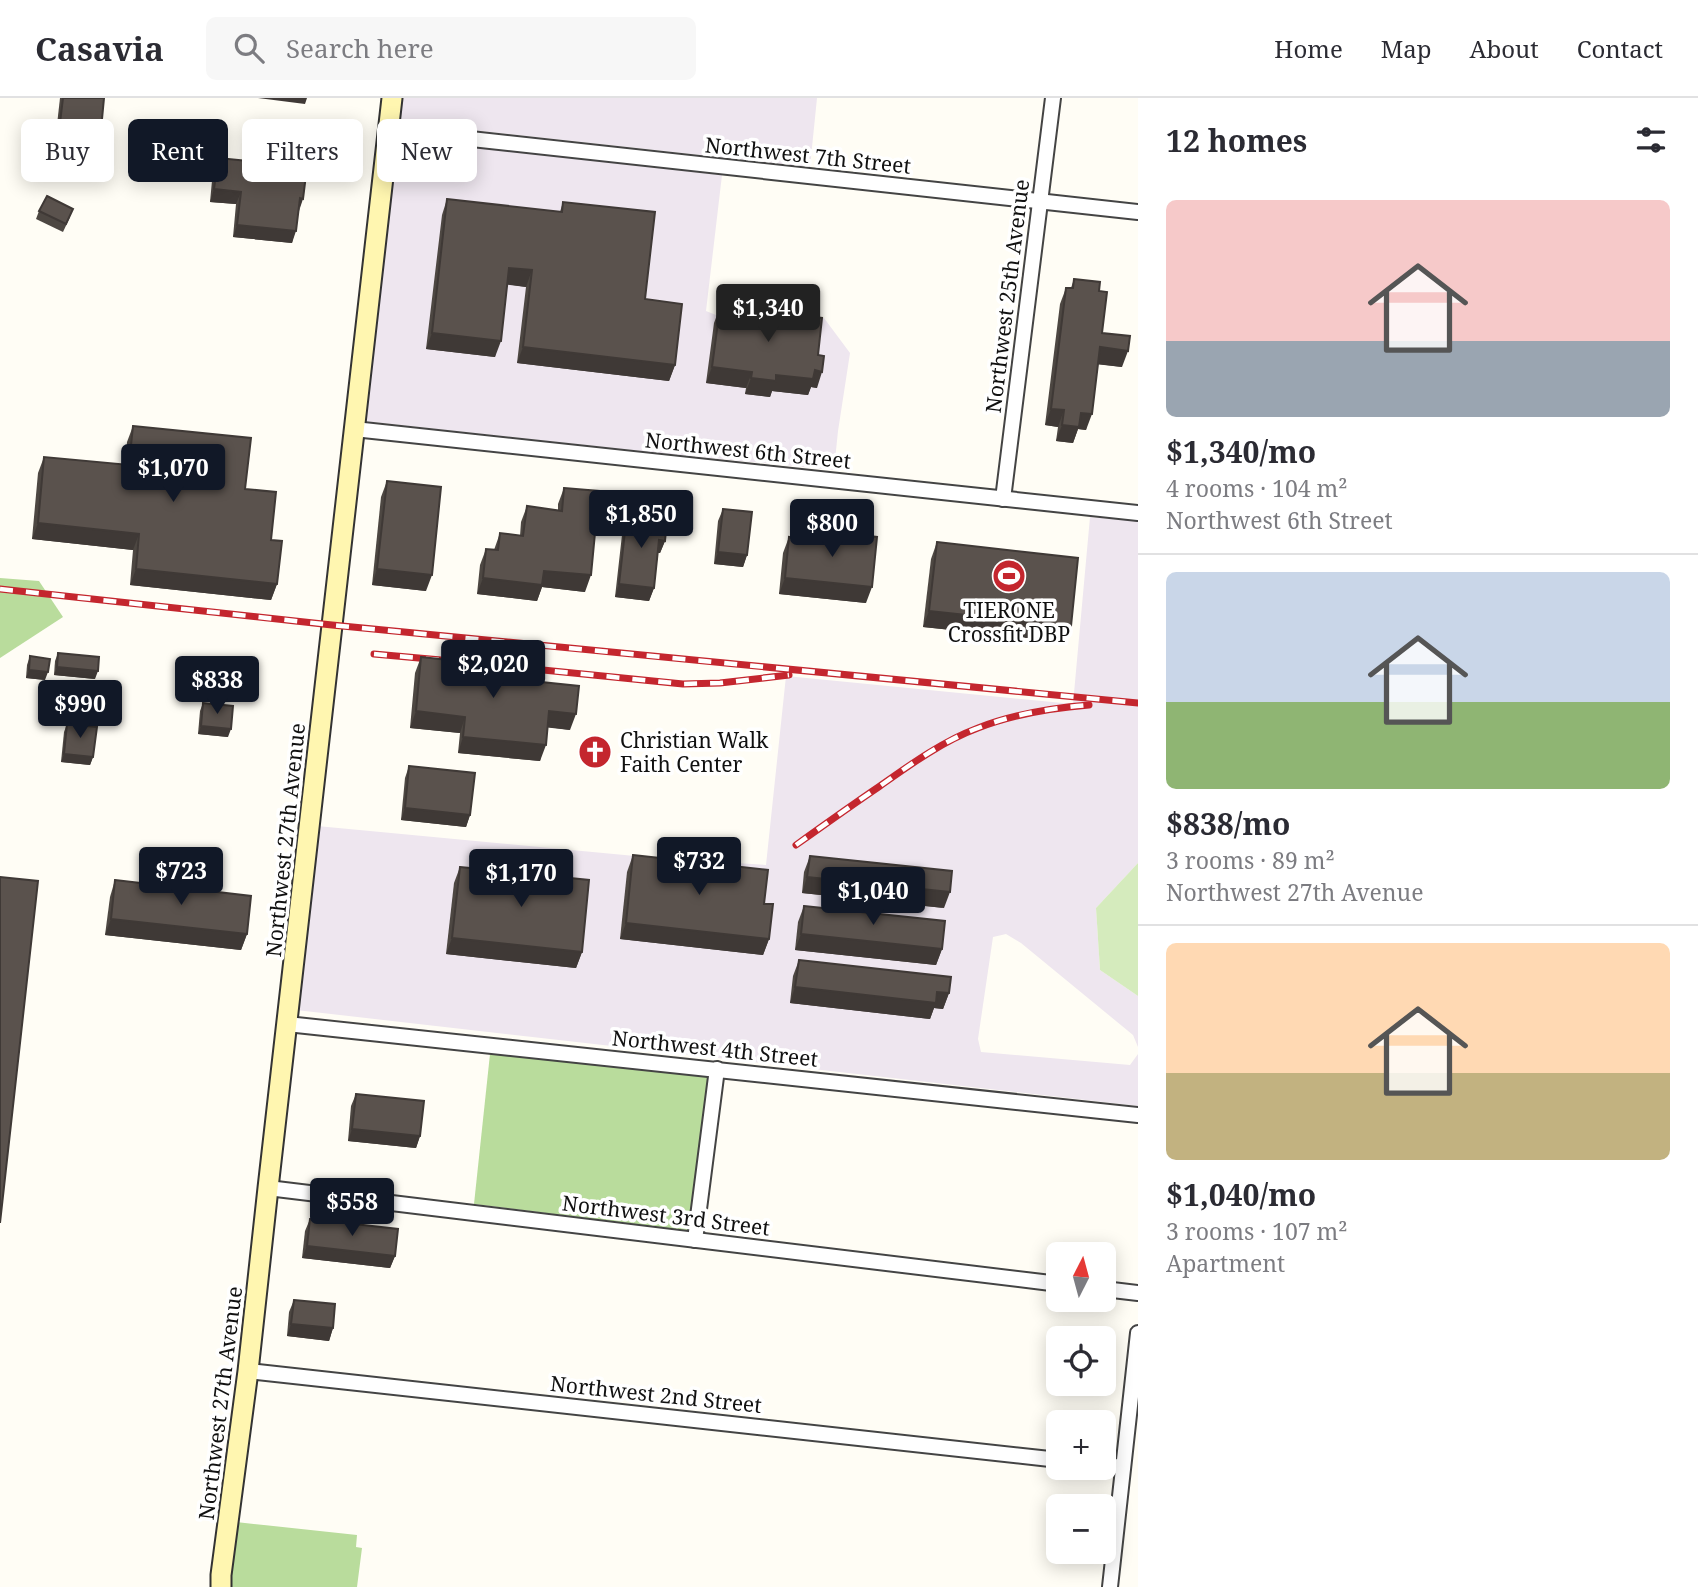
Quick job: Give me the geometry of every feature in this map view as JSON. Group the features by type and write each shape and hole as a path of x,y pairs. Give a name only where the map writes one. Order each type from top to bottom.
{"main road":[{"name":"Northwest 27th Avenue","path":"390,119 392,98"},
{"name":"Northwest 27th Avenue","path":"220,1583 248,1371 383,182"}],"street":[{"name":"Northwest 25th Avenue","path":"1003,499 1053,98"},
{"name":"Northwest 7th Street","path":"477,140 1138,212"},
{"name":"Northwest 6th Street","path":"354,429 1138,513"},
{"name":"Northwest 4th Street","path":"287,1024 1138,1115"},
{"path":"695,1240 717,1069"},
{"name":"Northwest 3rd Street","path":"268,1188 1046,1281"},
{"path":"1116,1290 1138,1293"},
{"path":"1110,1587 1138,1332"},
{"name":"Northwest 2nd Street","path":"248,1371 1046,1459"},
{"path":"1116,1466 1122,1467"}],"shaded area":[{"path":"400,98 817,98 810,167 477,131 477,119 398,119"},
{"path":"477,148 722,175 706,311 721,317 824,318 850,353 834,470 363,421 391,182 477,182"},
{"path":"1090,517 1138,521 1138,863 1096,908 1100,970 1138,996 1138,1047 1133,1035 1021,943 1006,934 993,937 978,1039 981,1052 1130,1065 1138,1054 1138,1106 296,1010 317,826 656,858 766,865 786,676 1073,704"}],"green space":[{"path":"0,578 39,581 63,617 0,658"},
{"path":"1138,863 1138,996 1100,970 1096,908"},
{"path":"490,1054 708,1076 689,1231 474,1204"},
{"path":"236,1522 357,1535 356,1547 362,1548 357,1587 229,1587"}],"building":[{"path":"63,98 104,98 102,119 60,119"},
{"path":"228,159 242,160 242,182 305,182 303,199 300,198 296,231 237,225 241,192 214,189 215,182 228,182"},
{"path":"47,196 73,209 66,224 39,211"},
{"path":"447,199 562,212 563,202 655,212 645,299 682,304 675,365 523,347 532,270 509,268 501,341 432,333"},
{"path":"1074,279 1100,282 1099,291 1107,292 1102,333 1130,336 1128,351 1100,347 1092,414 1081,413 1079,427 1062,425 1064,410 1051,409 1066,288 1073,288"},
{"path":"720,307 822,318 818,355 824,356 822,372 815,370 813,379 776,375 776,381 751,378 752,372 712,367"},
{"path":"133,426 251,438 245,489 276,492 271,540 282,541 277,584 136,569 139,534 38,523 44,457 129,465"},
{"path":"387,481 441,487 432,575 377,569"},
{"path":"564,488 599,491 591,575 544,571 542,585 483,578 486,549 498,550 500,533 523,536 527,506 562,511"},
{"path":"723,509 752,512 747,555 718,552"},
{"path":"627,514 667,519 665,541 659,540 654,588 619,584"},
{"path":"811,530 877,537 872,587 785,578 789,537 810,540"},
{"path":"937,542 1078,558 1071,626 929,611"},
{"path":"58,653 99,657 98,671 57,667"},
{"path":"30,656 50,659 48,672 29,670"},
{"path":"421,657 523,668 522,680 579,686 576,714 549,711 546,745 463,737 465,717 416,711"},
{"path":"203,703 233,706 231,729 201,726"},
{"path":"67,724 97,727 93,757 64,754"},
{"path":"409,766 475,773 470,815 405,808"},
{"path":"633,855 768,870 764,904 773,904 769,939 626,923"},
{"path":"810,856 952,871 950,892 807,877"},
{"path":"460,867 589,880 582,952 452,938"},
{"path":"0,877 38,881 0,1223"},
{"path":"115,880 251,896 247,934 111,919"},
{"path":"804,906 945,921 942,949 801,934"},
{"path":"799,960 951,977 949,993 937,992 936,1003 795,987"},
{"path":"356,1094 424,1101 420,1136 352,1129"},
{"path":"310,1219 398,1229 395,1256 307,1246"},
{"path":"294,1300 335,1304 333,1328 291,1324"}],"railway":[{"path":"0,589 332,625 1138,703"},
{"path":"374,654 441,660"},
{"path":"503,666 683,684 720,683 789,675"},
{"path":"796,845 915,761 965,733 1019,715 1089,705"}],"place":[{"name":"TIERONE Crossfit DBP","path":"1009,576"},
{"name":"Christian Walk Faith Center","path":"595,752"}]}
